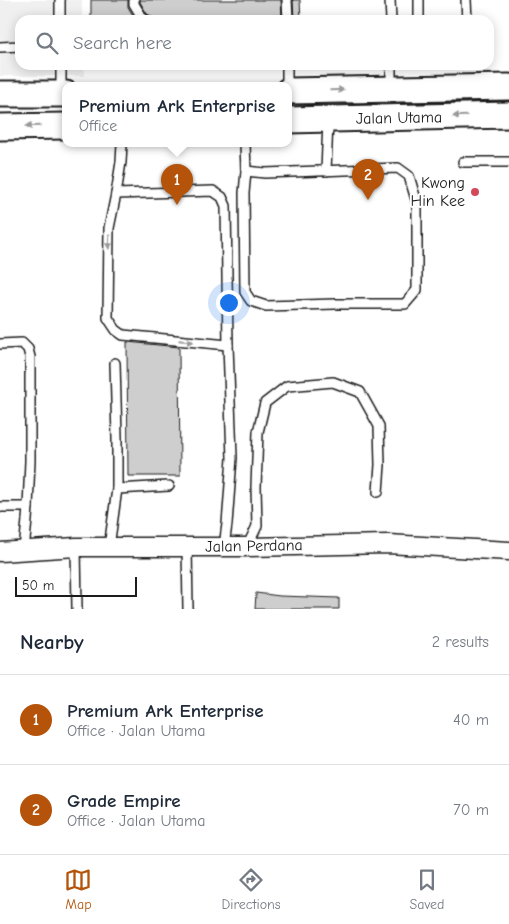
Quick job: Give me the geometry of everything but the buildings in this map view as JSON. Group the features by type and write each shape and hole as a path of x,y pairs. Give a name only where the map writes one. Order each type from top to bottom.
{"main road":[{"name":"Jalan Utama","path":"292,91 509,87"},
{"path":"0,94 62,94"},
{"name":"Jalan Utama","path":"292,120 509,115"},
{"path":"0,127 62,126"}],"street":[{"name":"Jalan Perdana","path":"0,552 76,546 247,547 388,544 509,551"}],"lane":[{"path":"60,0 60,15"},
{"path":"134,0 134,4 141,15"},
{"path":"287,0 288,15"},
{"path":"390,0 391,15"},
{"path":"419,0 419,15"},
{"path":"466,0 466,15"},
{"path":"0,48 15,46"},
{"path":"391,70 391,89"},
{"path":"326,171 328,119"},
{"path":"122,147 116,194 109,228 108,318 116,330 123,335 228,345"},
{"path":"245,147 245,292 252,301 266,306 405,304 418,290 417,204 409,176 398,168 264,173 246,170"},
{"path":"463,162 509,162"},
{"path":"116,194 213,191 222,197 226,206 232,458 224,547"},
{"path":"0,344 22,343 28,349 30,357 30,462 28,520 24,550"},
{"path":"109,547 117,489 115,363"},
{"path":"247,547 256,526 258,432 261,418 265,403 287,386 333,382 360,392 379,426 380,465 378,492"},
{"path":"117,489 169,486"},
{"path":"0,507 28,507"},
{"path":"76,546 77,609"},
{"path":"187,547 188,609"}],"shaded area":[{"path":"0,0 82,0 82,15 15,15 15,70 84,70 85,76 0,76"}],"place":[{"name":"Kwong Hin Kee","path":"475,192"},
{"name":"Grade Empire","path":"368,200"},
{"name":"Premium Ark Enterprise","path":"177,205"}]}
